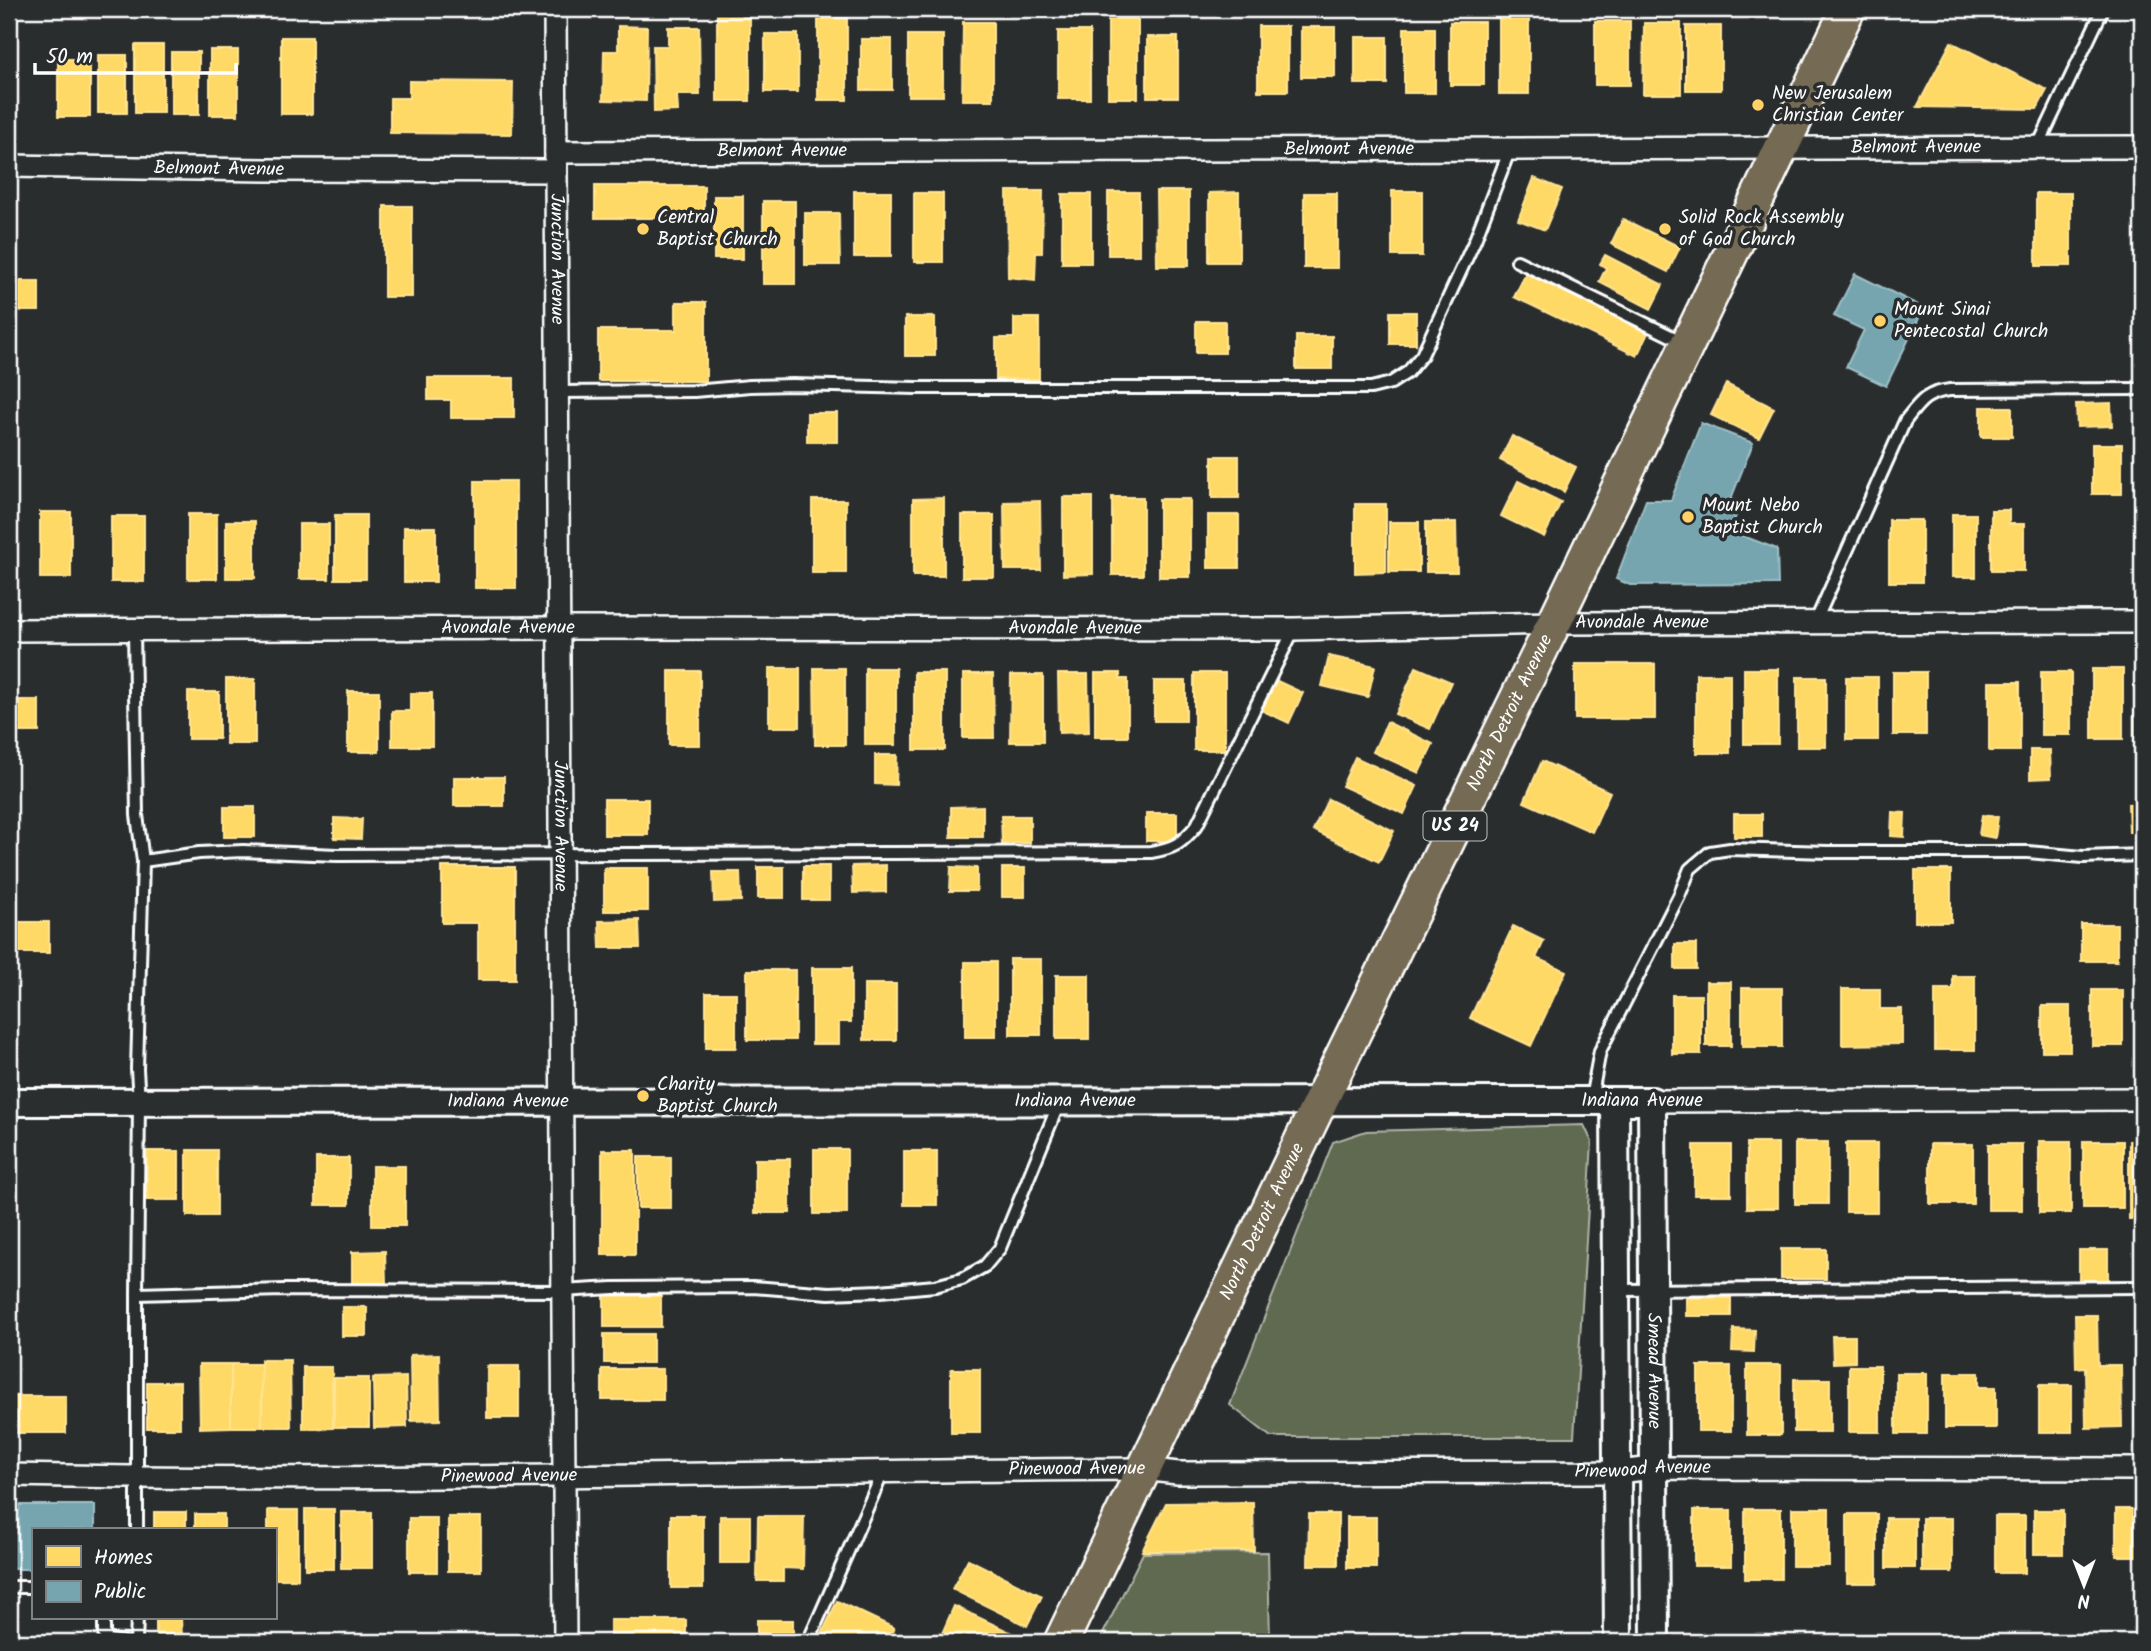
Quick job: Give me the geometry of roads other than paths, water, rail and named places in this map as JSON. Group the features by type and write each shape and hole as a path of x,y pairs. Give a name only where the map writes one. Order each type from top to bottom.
{"main road":[{"name":"North Detroit Avenue","path":"1061,1642 1142,1469 1554,623 1848,9"}],"street":[{"name":"Junction Avenue","path":"555,9 565,1642"},
{"name":"Belmont Avenue","path":"9,166 267,170 556,162 1510,149 2142,147"},
{"name":"Avondale Avenue","path":"9,630 1294,629 1554,623 2142,622"},
{"name":"Indiana Avenue","path":"9,1102 2142,1099"},
{"name":"Smead Avenue","path":"1603,1101 1616,1290 1618,1642"},
{"name":"Smead Avenue","path":"1652,1101 1656,1642"},
{"name":"Pinewood Avenue","path":"9,1475 564,1477 884,1470 1142,1469 1178,1473 1617,1472 1655,1468 2142,1469"}],"lane":[{"path":"2037,148 2103,9"},
{"path":"557,391 694,391 792,385 917,388 1371,388 1391,383 1408,372 1422,355 1475,240 1510,149"},
{"path":"1517,261 1688,344"},
{"path":"1815,623 1905,421 1918,404 1933,392 2142,389"},
{"path":"134,629 137,815 143,861 137,1069 137,1528"},
{"path":"143,861 199,853 243,851 337,855 1151,852 1169,849 1183,842 1197,825 1294,629"},
{"path":"1603,1101 1600,1051 1679,896 1690,869 1710,852 1730,849 2028,852 2083,857 2142,855"},
{"path":"137,1294 284,1290 562,1291 753,1287 829,1293 935,1286 961,1279 985,1266 1000,1248 1059,1102"},
{"path":"1616,1290 2142,1287"},
{"path":"808,1642 884,1470"},
{"path":"9,1587 32,1587"},
{"path":"104,1620 104,1635 109,1640 124,1642"},
{"path":"136,1620 136,1642"}],"place":[{"name":"New Jerusalem Christian Center","path":"1758,105"},
{"name":"Central Baptist Church","path":"643,229"},
{"name":"Solid Rock Assembly of God Church","path":"1665,229"},
{"name":"Mount Sinai Pentecostal Church","path":"1880,321"},
{"name":"Mount Nebo Baptist Church","path":"1688,517"},
{"name":"Charity Baptist Church","path":"643,1096"}]}
